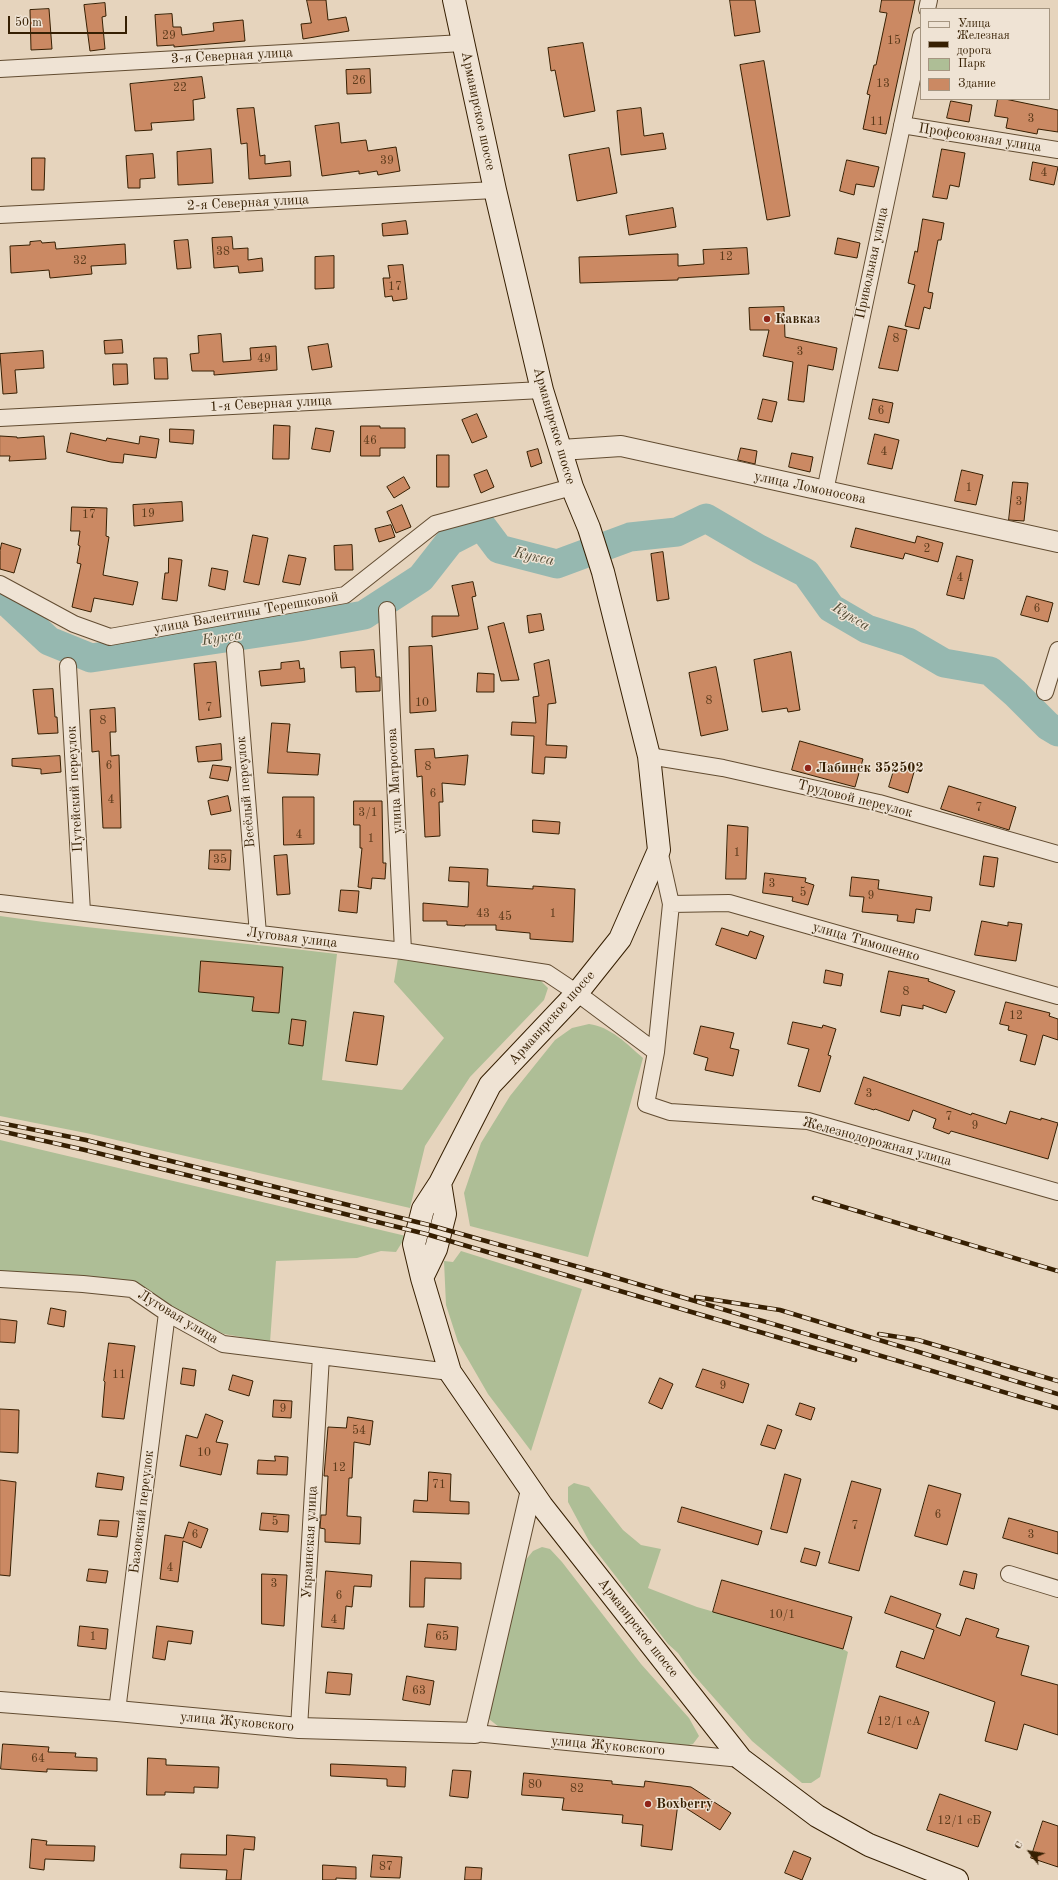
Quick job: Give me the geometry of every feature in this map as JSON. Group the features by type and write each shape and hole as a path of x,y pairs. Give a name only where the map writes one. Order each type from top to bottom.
{"main road":[{"name":"Армавирское шоссе","path":"454,0 495,190 542,390 572,487 589,528 603,572 649,756 658,850 620,939 577,993 490,1085 440,1183 423,1209 414,1244 422,1278 450,1372 530,1490 741,1759 817,1816 869,1845 957,1880"}],"street":[{"name":"Привольная улица","path":"825,491 920,41"},
{"name":"3-я Северная улица","path":"0,69 463,43"},
{"name":"Профсоюзная улица","path":"902,125 1058,150"},
{"name":"2-я Северная улица","path":"0,215 495,190"},
{"name":"1-я Северная улица","path":"0,418 542,390"},
{"name":"улица Ломоносова","path":"561,450 621,446 1058,542"},
{"name":"улица Валентины Терешковой","path":"0,584 74,624 110,637 345,595 434,524 572,487"},
{"name":"улица Матросова","path":"387,610 403,951"},
{"name":"Весёлый переулок","path":"235,650 258,934"},
{"path":"1045,692 1058,650"},
{"name":"Путейский переулок","path":"68,666 82,912"},
{"name":"Трудовой переулок","path":"649,756 723,768 879,803 1058,854"},
{"name":"Армавирское шоссе","path":"646,1104 656,1052 671,904 658,850"},
{"name":"Луговая улица","path":"0,903 403,951 547,973 577,993 656,1052"},
{"name":"улица Тимошенко","path":"671,904 729,904 1058,996"},
{"name":"Железнодорожная улица","path":"646,1104 670,1112 808,1121 1058,1192"},
{"name":"Луговая улица","path":"0,1279 83,1284 132,1289 167,1313 223,1344 450,1372"},
{"name":"Базовский переулок","path":"117,1711 167,1313"},
{"name":"Украинская улица","path":"299,1728 321,1356"},
{"path":"474,1733 530,1490"},
{"path":"1009,1574 1058,1589"},
{"name":"улица Жуковского","path":"0,1702 299,1728 474,1733 741,1759"}],"green space":[{"path":"0,916 84,927 337,954 322,1080 402,1090 444,1038 394,982 398,958 539,979 548,988 544,1000 470,1077 425,1146 410,1208 86,1133 0,1116"},
{"path":"589,1024 612,1032 643,1058 588,1257 470,1226 464,1193 481,1143 510,1096 555,1040 572,1028"},
{"path":"0,1140 406,1236 396,1252 381,1251 357,1258 276,1261 270,1342 224,1334 175,1312 79,1277 0,1271"},
{"path":"461,1251 582,1289 531,1451 488,1394 458,1342 446,1305 444,1261 453,1262"},
{"path":"574,1483 589,1487 623,1530 641,1545 661,1549 648,1588 697,1607 843,1649 848,1652 820,1777 811,1783 802,1783 752,1741 692,1673 678,1653 668,1644 590,1543 568,1502 568,1487"},
{"path":"542,1547 550,1549 562,1562 641,1664 689,1718 699,1736 693,1744 681,1747 499,1727 489,1719 487,1709 524,1562 533,1551"}],"building":[{"path":"307,0 326,0 328,20 346,17 349,31 303,39 301,24 311,23"},
{"path":"730,0 755,0 760,32 735,36"},
{"path":"882,0 915,0 886,134 863,129 870,95 867,94 874,65 876,65 887,13 880,12"},
{"path":"105,3 106,16 102,17 105,49 90,51 84,5"},
{"path":"49,9 52,49 31,50 30,10"},
{"path":"172,14 173,27 181,27 182,35 214,31 213,23 243,20 245,41 174,47 174,45 157,46 155,15"},
{"path":"583,43 595,111 564,117 555,70 551,71 548,48"},
{"path":"764,61 790,216 767,220 740,65"},
{"path":"370,69 371,93 347,94 346,70"},
{"path":"202,77 205,98 193,100 194,120 151,123 152,130 135,131 130,84"},
{"path":"998,100 1010,100 1058,110 1058,132 1038,129 1037,134 1006,128 1008,118 995,116"},
{"path":"951,101 972,105 969,122 947,118"},
{"path":"254,108 260,156 265,155 265,164 290,161 291,176 249,179 247,143 241,144 237,109"},
{"path":"641,108 644,136 663,133 666,149 621,155 617,111"},
{"path":"339,123 341,143 366,140 368,151 396,147 400,171 378,175 377,171 359,174 359,171 322,176 315,126"},
{"path":"609,148 617,193 577,201 569,155"},
{"path":"211,149 213,183 178,185 177,152"},
{"path":"942,149 965,153 959,187 950,185 947,199 933,197"},
{"path":"153,154 155,178 140,179 140,188 128,188 126,156"},
{"path":"32,158 45,158 44,190 32,190"},
{"path":"847,160 879,167 874,187 856,184 854,195 840,191"},
{"path":"1033,162 1058,167 1054,185 1030,180"},
{"path":"673,208 676,227 629,235 626,216"},
{"path":"923,219 944,223 941,240 938,240 928,292 933,293 930,309 924,307 919,329 905,326 915,285 908,283 915,251 917,252"},
{"path":"406,221 408,234 383,236 382,224"},
{"path":"232,237 233,249 248,248 248,260 262,258 263,271 239,273 238,266 214,268 212,238"},
{"path":"838,238 860,243 857,258 835,254"},
{"path":"188,240 191,268 177,269 174,241"},
{"path":"41,241 42,243 55,242 56,249 125,244 126,264 91,266 92,274 50,278 49,270 11,273 10,246 30,245 30,242"},
{"path":"747,248 749,274 678,278 678,280 580,283 579,257 678,254 678,266 704,264 703,250"},
{"path":"334,256 334,288 315,289 315,257"},
{"path":"403,265 407,299 393,301 392,296 385,297 383,278 390,278 388,266"},
{"path":"784,307 785,337 837,348 833,370 808,365 804,402 788,400 793,362 763,356 769,330 750,330 749,308"},
{"path":"889,326 907,330 898,371 879,368"},
{"path":"221,334 223,362 251,360 250,348 276,346 277,370 214,375 214,371 192,371 190,354 199,353 198,336"},
{"path":"122,340 123,353 105,354 104,341"},
{"path":"328,344 332,367 312,370 308,347"},
{"path":"43,351 44,368 15,370 17,393 3,394 0,354"},
{"path":"154,358 167,358 168,379 155,379"},
{"path":"113,364 127,364 128,384 114,385"},
{"path":"763,399 777,402 772,422 758,419"},
{"path":"873,399 893,403 889,423 869,419"},
{"path":"477,414 487,437 472,443 462,420"},
{"path":"274,425 290,426 289,459 273,459"},
{"path":"361,426 405,428 405,448 380,448 380,456 361,456"},
{"path":"316,428 334,431 330,452 312,449"},
{"path":"170,429 194,430 193,444 170,442"},
{"path":"71,433 106,441 107,438 139,444 140,436 159,439 156,458 124,454 123,463 111,462 67,452"},
{"path":"875,434 899,440 892,469 868,464"},
{"path":"0,436 17,438 44,436 46,459 9,461 10,456 0,456"},
{"path":"741,448 757,451 755,464 738,460"},
{"path":"538,449 542,463 531,467 527,452"},
{"path":"792,453 813,457 810,472 789,467"},
{"path":"437,455 449,455 449,487 437,487"},
{"path":"487,470 494,487 481,493 474,475"},
{"path":"962,470 983,475 976,505 955,501"},
{"path":"404,477 410,488 394,498 387,487"},
{"path":"1013,482 1028,483 1024,521 1009,520"},
{"path":"182,502 183,521 134,526 133,505"},
{"path":"402,505 411,527 396,533 387,512"},
{"path":"72,507 107,508 106,536 109,537 103,575 138,582 133,605 94,598 91,612 72,607 81,564 77,563 80,546 78,545 80,531 71,531"},
{"path":"391,525 395,537 379,542 375,529"},
{"path":"856,528 915,543 917,536 943,543 938,562 905,553 903,559 851,547"},
{"path":"253,535 268,538 259,585 244,582"},
{"path":"2,543 21,549 14,573 0,569 0,551"},
{"path":"352,545 353,570 335,570 334,546"},
{"path":"663,552 669,599 657,601 651,554"},
{"path":"289,555 306,558 300,585 283,582"},
{"path":"957,556 973,560 964,599 947,595"},
{"path":"169,558 182,560 177,601 162,599 165,573 168,573"},
{"path":"212,568 228,571 225,590 209,586"},
{"path":"473,582 476,596 472,597 478,629 432,637 432,616 459,616 452,586"},
{"path":"1027,596 1053,603 1048,622 1021,615"},
{"path":"541,614 544,630 529,633 527,616"},
{"path":"504,623 519,680 501,681 488,627"},
{"path":"432,646 436,711 410,713 409,647"},
{"path":"374,650 376,677 380,677 380,691 356,692 355,667 341,668 340,652"},
{"path":"791,652 800,710 788,712 787,708 762,712 754,660"},
{"path":"549,660 556,703 548,704 546,745 567,746 566,758 545,757 544,774 532,773 534,736 511,735 512,722 536,723 533,697 539,696 534,664"},
{"path":"299,661 300,669 304,668 305,682 261,686 259,671 281,669 281,663"},
{"path":"216,662 221,717 199,720 194,664"},
{"path":"716,667 728,730 701,736 689,673"},
{"path":"478,673 494,674 494,692 477,692"},
{"path":"53,689 58,733 38,734 33,690"},
{"path":"115,708 116,732 110,732 111,756 119,755 121,828 103,828 99,751 92,752 90,710"},
{"path":"272,723 290,724 287,752 320,754 318,775 268,773"},
{"path":"800,741 863,759 855,787 792,770"},
{"path":"221,744 222,760 198,762 196,747"},
{"path":"434,749 435,758 468,755 465,785 442,783 443,802 439,802 440,836 425,837 422,776 417,777 415,750"},
{"path":"60,756 61,772 41,774 41,769 12,766 12,759"},
{"path":"213,765 231,767 228,781 210,778"},
{"path":"895,767 914,772 908,793 889,787"},
{"path":"949,786 1016,807 1009,830 941,809"},
{"path":"228,796 231,811 211,815 208,801"},
{"path":"283,797 314,797 314,844 284,845"},
{"path":"354,801 382,801 383,863 386,863 385,879 372,878 371,889 358,887 362,848 360,848 360,825 354,825"},
{"path":"533,820 560,822 559,834 533,832"},
{"path":"728,825 748,827 746,879 726,879"},
{"path":"210,850 231,850 230,870 209,869"},
{"path":"287,855 290,894 277,895 274,856"},
{"path":"984,856 998,858 994,887 980,885"},
{"path":"450,867 488,869 487,886 533,889 533,886 575,889 573,942 530,939 530,933 496,930 496,925 465,926 447,925 447,921 423,921 423,903 468,907 469,882 449,881"},
{"path":"765,873 806,878 805,882 814,885 808,905 792,901 793,897 763,893"},
{"path":"852,877 879,880 878,889 932,897 930,911 916,909 914,923 897,921 898,915 862,912 864,897 850,896"},
{"path":"341,890 359,891 357,913 339,911"},
{"path":"982,921 1008,926 1008,922 1022,924 1016,961 975,955"},
{"path":"722,928 748,936 750,931 764,936 756,959 716,945"},
{"path":"201,961 283,967 279,1013 252,1011 254,997 199,992"},
{"path":"826,970 843,974 841,986 824,983"},
{"path":"889,971 929,979 928,981 955,991 946,1013 923,1005 923,1009 902,1005 900,1016 881,1012"},
{"path":"1006,1002 1050,1013 1049,1016 1058,1019 1058,1040 1043,1035 1035,1065 1020,1061 1027,1035 1008,1030 1009,1026 1000,1024"},
{"path":"354,1012 384,1016 377,1065 346,1061"},
{"path":"292,1019 306,1021 303,1046 289,1044"},
{"path":"793,1022 822,1028 823,1025 836,1029 828,1055 831,1056 820,1092 798,1086 809,1049 788,1044"},
{"path":"701,1026 734,1033 730,1048 739,1050 733,1076 705,1070 708,1058 694,1054"},
{"path":"864,1077 971,1115 972,1113 1006,1124 1010,1111 1041,1120 1041,1118 1058,1123 1048,1159 951,1131 949,1134 933,1128 936,1119 913,1110 909,1121 875,1109 874,1110 855,1104"},
{"path":"51,1308 66,1311 64,1327 48,1324"},
{"path":"0,1319 17,1321 15,1343 0,1342"},
{"path":"109,1343 135,1346 124,1419 102,1417 104,1381"},
{"path":"183,1368 196,1370 194,1386 181,1384"},
{"path":"703,1369 749,1384 743,1403 696,1387"},
{"path":"233,1375 253,1381 249,1396 229,1390"},
{"path":"660,1378 673,1384 662,1409 649,1403"},
{"path":"274,1400 292,1401 291,1418 273,1417"},
{"path":"800,1403 815,1408 811,1420 796,1415"},
{"path":"0,1409 19,1410 18,1453 0,1452"},
{"path":"206,1414 223,1421 216,1442 228,1444 221,1475 180,1466 186,1435 197,1438"},
{"path":"348,1417 373,1421 370,1445 354,1442 352,1478 349,1478 347,1516 361,1517 360,1544 325,1542 325,1529 320,1528 321,1515 326,1515 328,1476 324,1476 328,1427 346,1428"},
{"path":"768,1425 782,1430 775,1449 761,1445"},
{"path":"275,1456 288,1457 287,1475 257,1474 258,1460 275,1461"},
{"path":"429,1472 451,1474 450,1501 469,1502 469,1514 413,1512 414,1500 427,1501"},
{"path":"98,1473 124,1477 122,1490 96,1487"},
{"path":"785,1474 801,1479 787,1533 771,1529"},
{"path":"0,1480 16,1482 10,1576 0,1575"},
{"path":"852,1481 881,1489 859,1571 829,1563"},
{"path":"929,1485 961,1494 947,1545 915,1536"},
{"path":"682,1507 762,1531 758,1545 678,1522"},
{"path":"262,1513 289,1515 288,1532 260,1530"},
{"path":"1009,1518 1058,1532 1058,1554 1003,1538"},
{"path":"100,1520 119,1521 117,1537 98,1535"},
{"path":"189,1522 208,1529 201,1548 183,1541 178,1582 160,1579 165,1535 183,1538"},
{"path":"805,1548 820,1552 816,1566 801,1562"},
{"path":"411,1561 461,1563 461,1579 425,1578 424,1607 410,1607"},
{"path":"89,1569 108,1571 106,1583 87,1581"},
{"path":"326,1571 372,1575 371,1587 354,1586 352,1607 346,1606 344,1629 322,1627"},
{"path":"964,1571 977,1574 974,1589 960,1585"},
{"path":"262,1574 287,1575 284,1626 262,1624"},
{"path":"722,1580 852,1617 843,1649 713,1612"},
{"path":"891,1596 941,1614 936,1627 960,1636 966,1618 999,1629 996,1637 1029,1646 1021,1675 1058,1685 1058,1735 1024,1724 1017,1750 985,1741 995,1702 896,1667 901,1651 924,1659 934,1630 885,1613"},
{"path":"428,1624 458,1627 456,1650 425,1647"},
{"path":"80,1626 108,1629 106,1649 78,1646"},
{"path":"157,1626 193,1631 191,1644 168,1641 165,1660 153,1658"},
{"path":"328,1672 352,1674 350,1695 326,1693"},
{"path":"407,1676 434,1681 430,1705 403,1700"},
{"path":"880,1696 929,1712 917,1749 868,1733"},
{"path":"3,1744 49,1747 48,1752 76,1753 75,1757 97,1758 97,1771 47,1769 47,1772 1,1769"},
{"path":"148,1758 166,1759 166,1765 219,1767 218,1788 194,1787 194,1793 165,1792 165,1795 147,1795"},
{"path":"331,1764 406,1767 405,1787 387,1786 387,1779 331,1776"},
{"path":"453,1770 471,1771 468,1798 450,1796"},
{"path":"524,1773 612,1781 612,1784 644,1787 645,1781 691,1787 731,1813 720,1830 678,1803 672,1850 641,1846 643,1825 622,1823 623,1815 562,1810 564,1798 522,1795"},
{"path":"940,1794 991,1812 978,1847 927,1830"},
{"path":"1043,1821 1058,1826 1058,1867 1031,1858"},
{"path":"227,1835 255,1837 254,1850 244,1849 241,1880 226,1880 227,1870 180,1868 181,1854 226,1855"},
{"path":"32,1839 47,1841 46,1845 95,1846 94,1861 45,1859 44,1870 30,1868"},
{"path":"794,1851 811,1858 802,1880 785,1873"},
{"path":"373,1855 402,1857 400,1878 371,1877"},
{"path":"323,1865 356,1867 356,1879 336,1878 336,1880 323,1880"},
{"path":"466,1867 482,1868 481,1880 465,1880"}],"waterway":[{"name":"Кукса","path":"0,601 7,602 49,641 91,658 299,627 364,615 421,578 450,541 481,525 499,549 557,564 630,537 677,532 706,518 759,549 806,573 831,608 867,629 908,642 944,663 990,671 1015,693 1048,726 1058,732"}],"railway":[{"path":"0,1123 86,1140 429,1225 600,1273 1058,1408"},
{"path":"0,1131 85,1150 426,1234 855,1360"},
{"path":"814,1198 1058,1271"},
{"path":"696,1297 780,1310 1058,1394"},
{"path":"879,1334 918,1340 1058,1381"}],"place":[{"name":"Кавказ","path":"767,319"},
{"name":"Лабинск 352502","path":"808,768"},
{"name":"Boxberry","path":"648,1804"}]}
